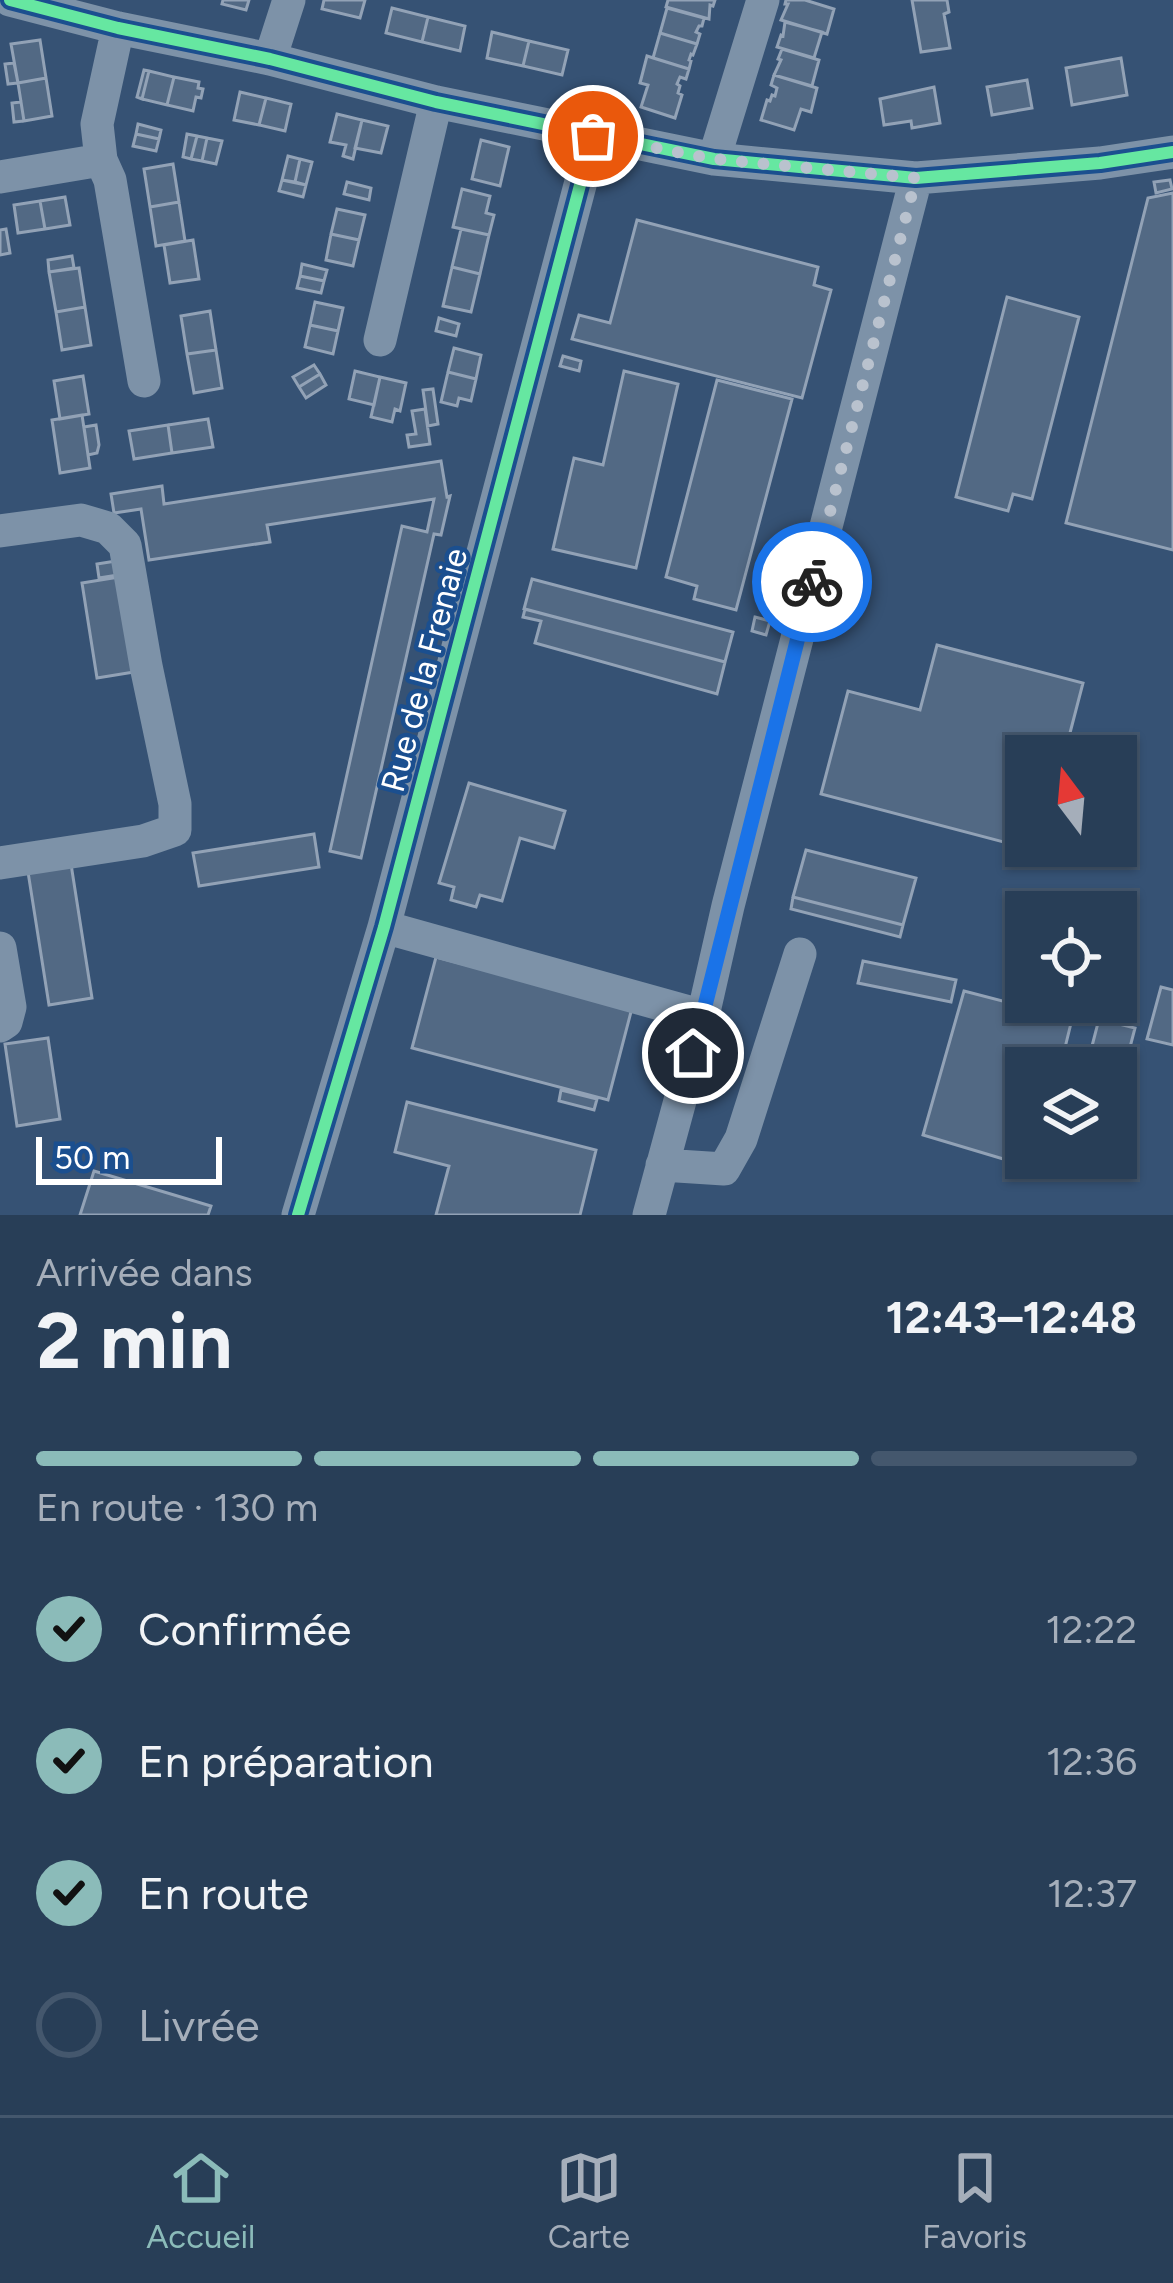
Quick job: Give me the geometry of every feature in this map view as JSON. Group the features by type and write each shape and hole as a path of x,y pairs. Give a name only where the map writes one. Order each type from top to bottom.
{"street":[{"path":"10,0 57,5 118,28 270,59 436,102 714,159 916,178 1100,164 1173,152"},
{"path":"270,59 289,0"},
{"path":"714,159 763,0"},
{"path":"118,28 97,124 145,381"},
{"path":"380,340 436,102"},
{"name":"Rue de la Frenaie","path":"298,1215 384,927 593,136"},
{"path":"0,177 101,160"},
{"path":"649,1215 703,1016 717,904 916,178"},
{"path":"0,531 82,520 108,528 125,544 176,804 175,830 143,841 0,863"},
{"path":"384,927 703,1016"},
{"path":"0,948 10,1007 7,1022 0,1026"},
{"path":"662,1165 724,1169 741,1138 800,954"}],"building":[{"path":"223,0 249,0 246,10 222,4"},
{"path":"324,0 365,0 360,18 322,9"},
{"path":"668,0 715,0 709,19 666,7"},
{"path":"786,0 834,9 827,34 781,20"},
{"path":"912,0 947,0 949,12 944,14 950,48 921,52"},
{"path":"392,8 428,17 422,42 386,33"},
{"path":"667,8 704,18 696,32 700,34 697,44 660,33"},
{"path":"428,17 465,26 460,51 422,42"},
{"path":"785,22 822,32 814,58 777,47"},
{"path":"492,32 529,41 523,66 487,58"},
{"path":"660,33 697,44 689,69 653,58"},
{"path":"40,40 46,78 18,83 11,44"},
{"path":"529,41 568,50 562,75 523,66"},
{"path":"782,49 819,60 812,86 774,75"},
{"path":"647,56 689,69 686,79 680,77 677,84 682,95 675,118 641,107 648,85 640,83"},
{"path":"1121,58 1127,95 1072,105 1066,68"},
{"path":"14,63 18,83 8,84 5,64"},
{"path":"144,70 149,71 142,99 137,97"},
{"path":"149,71 174,77 167,105 142,99"},
{"path":"774,75 817,88 811,112 801,109 794,130 761,120 767,100 775,96"},
{"path":"174,77 199,82 198,88 203,89 193,111 167,105"},
{"path":"46,78 52,116 24,121 18,83"},
{"path":"1027,80 1032,108 992,115 987,87"},
{"path":"934,87 940,123 912,128 911,121 884,125 880,99"},
{"path":"240,92 266,98 259,125 234,120"},
{"path":"266,98 291,104 285,131 259,125"},
{"path":"21,102 24,121 14,122 12,103"},
{"path":"337,114 362,120 353,159 343,156 346,145 330,142"},
{"path":"362,120 388,126 381,153 355,148"},
{"path":"138,124 161,130 159,139 136,134"},
{"path":"136,134 159,139 156,151 133,146"},
{"path":"187,134 197,136 191,159 183,157"},
{"path":"197,136 207,138 202,161 191,159"},
{"path":"207,138 222,141 216,164 202,161"},
{"path":"481,140 509,147 500,186 472,179"},
{"path":"288,156 300,159 295,182 282,180"},
{"path":"300,159 312,162 306,185 295,182"},
{"path":"173,164 179,202 150,207 144,169"},
{"path":"282,180 306,185 303,197 279,191"},
{"path":"1170,180 1172,189 1156,193 1154,182"},
{"path":"347,182 371,188 369,200 344,194"},
{"path":"462,189 490,196 486,213 494,215 489,235 453,227"},
{"path":"1173,193 1173,550 1066,523 1148,198"},
{"path":"65,197 70,225 45,229 40,201"},
{"path":"40,201 45,229 18,233 14,205"},
{"path":"179,202 185,241 156,246 150,207"},
{"path":"337,209 365,215 359,240 331,234"},
{"path":"637,220 818,267 814,285 831,290 802,398 572,339 579,315 610,323"},
{"path":"6,229 10,253 0,255 0,230"},
{"path":"461,229 489,235 480,274 452,267"},
{"path":"331,234 359,240 353,266 326,260"},
{"path":"193,240 199,279 170,283 164,245"},
{"path":"72,256 74,268 49,272 48,260"},
{"path":"302,264 327,270 324,281 300,276"},
{"path":"452,267 480,274 471,312 443,306"},
{"path":"79,268 85,307 56,312 49,272"},
{"path":"300,276 324,281 321,293 297,288"},
{"path":"1007,297 1079,317 1032,499 1013,494 1008,511 956,497"},
{"path":"315,302 343,308 338,331 310,325"},
{"path":"85,307 91,345 62,350 56,312"},
{"path":"210,311 216,350 187,354 181,316"},
{"path":"439,318 459,324 456,336 436,331"},
{"path":"310,325 338,331 333,354 305,347"},
{"path":"454,348 481,355 476,379 448,372"},
{"path":"216,350 222,388 194,393 187,354"},
{"path":"563,356 581,361 579,371 560,366"},
{"path":"314,365 320,374 299,387 293,377"},
{"path":"355,371 380,377 374,405 349,399"},
{"path":"624,371 678,384 636,568 553,549 574,458 603,465"},
{"path":"448,372 476,379 471,401 459,398 457,406 441,402"},
{"path":"320,374 326,385 306,398 299,387"},
{"path":"83,376 89,414 60,419 54,381"},
{"path":"380,377 406,383 400,411 395,409 392,422 371,417"},
{"path":"717,380 792,399 736,610 694,599 697,586 666,577"},
{"path":"433,389 438,424 428,426 423,390"},
{"path":"425,409 430,444 409,447 407,435 416,434 412,411"},
{"path":"82,415 90,468 60,473 52,420"},
{"path":"208,419 213,447 172,453 168,425"},
{"path":"96,425 97,453 88,455 84,427"},
{"path":"168,425 172,453 134,459 129,431"},
{"path":"441,461 450,496 441,535 434,534 361,858 330,851 402,526 427,532 434,499 267,525 270,542 149,560 141,509 114,513 111,494 162,486 164,504"},
{"path":"116,561 118,575 99,578 97,564"},
{"path":"119,577 134,672 97,678 82,583"},
{"path":"532,579 733,632 725,662 524,609"},
{"path":"525,609 725,662 717,694 535,643 541,621 523,617"},
{"path":"755,617 770,621 766,635 752,631"},
{"path":"937,645 1083,683 1069,735 1005,735 1005,842 821,794 848,691 920,710"},
{"path":"469,783 565,811 554,848 520,838 502,901 480,895 476,907 451,900 454,887 439,883"},
{"path":"314,834 319,867 199,886 193,853"},
{"path":"806,850 916,878 903,925 793,897"},
{"path":"71,864 92,998 49,1005 28,872"},
{"path":"793,897 903,925 900,937 791,909"},
{"path":"436,957 632,1008 608,1100 412,1048"},
{"path":"863,961 956,980 951,1002 858,983"},
{"path":"1161,987 1173,990 1173,1045 1147,1039"},
{"path":"964,991 1005,1002 1005,1023 1071,1023 1065,1047 1005,1047 1005,1159 923,1135"},
{"path":"1098,1023 1135,1028 1130,1047 1092,1046"},
{"path":"48,1038 60,1119 17,1126 5,1044"},
{"path":"561,1090 597,1099 594,1110 559,1101"},
{"path":"407,1102 596,1150 580,1215 436,1215 449,1166 395,1152"},
{"path":"94,1171 211,1206 208,1215 80,1215"}],"cycle path":[{"path":"10,0 436,102 714,159 916,178 1173,152"},
{"path":"298,1215 384,927 593,136"}],"way so far":[{"path":"593,136 714,159 916,178 812,582"}],"route":[{"path":"693,1053 812,582"}]}
